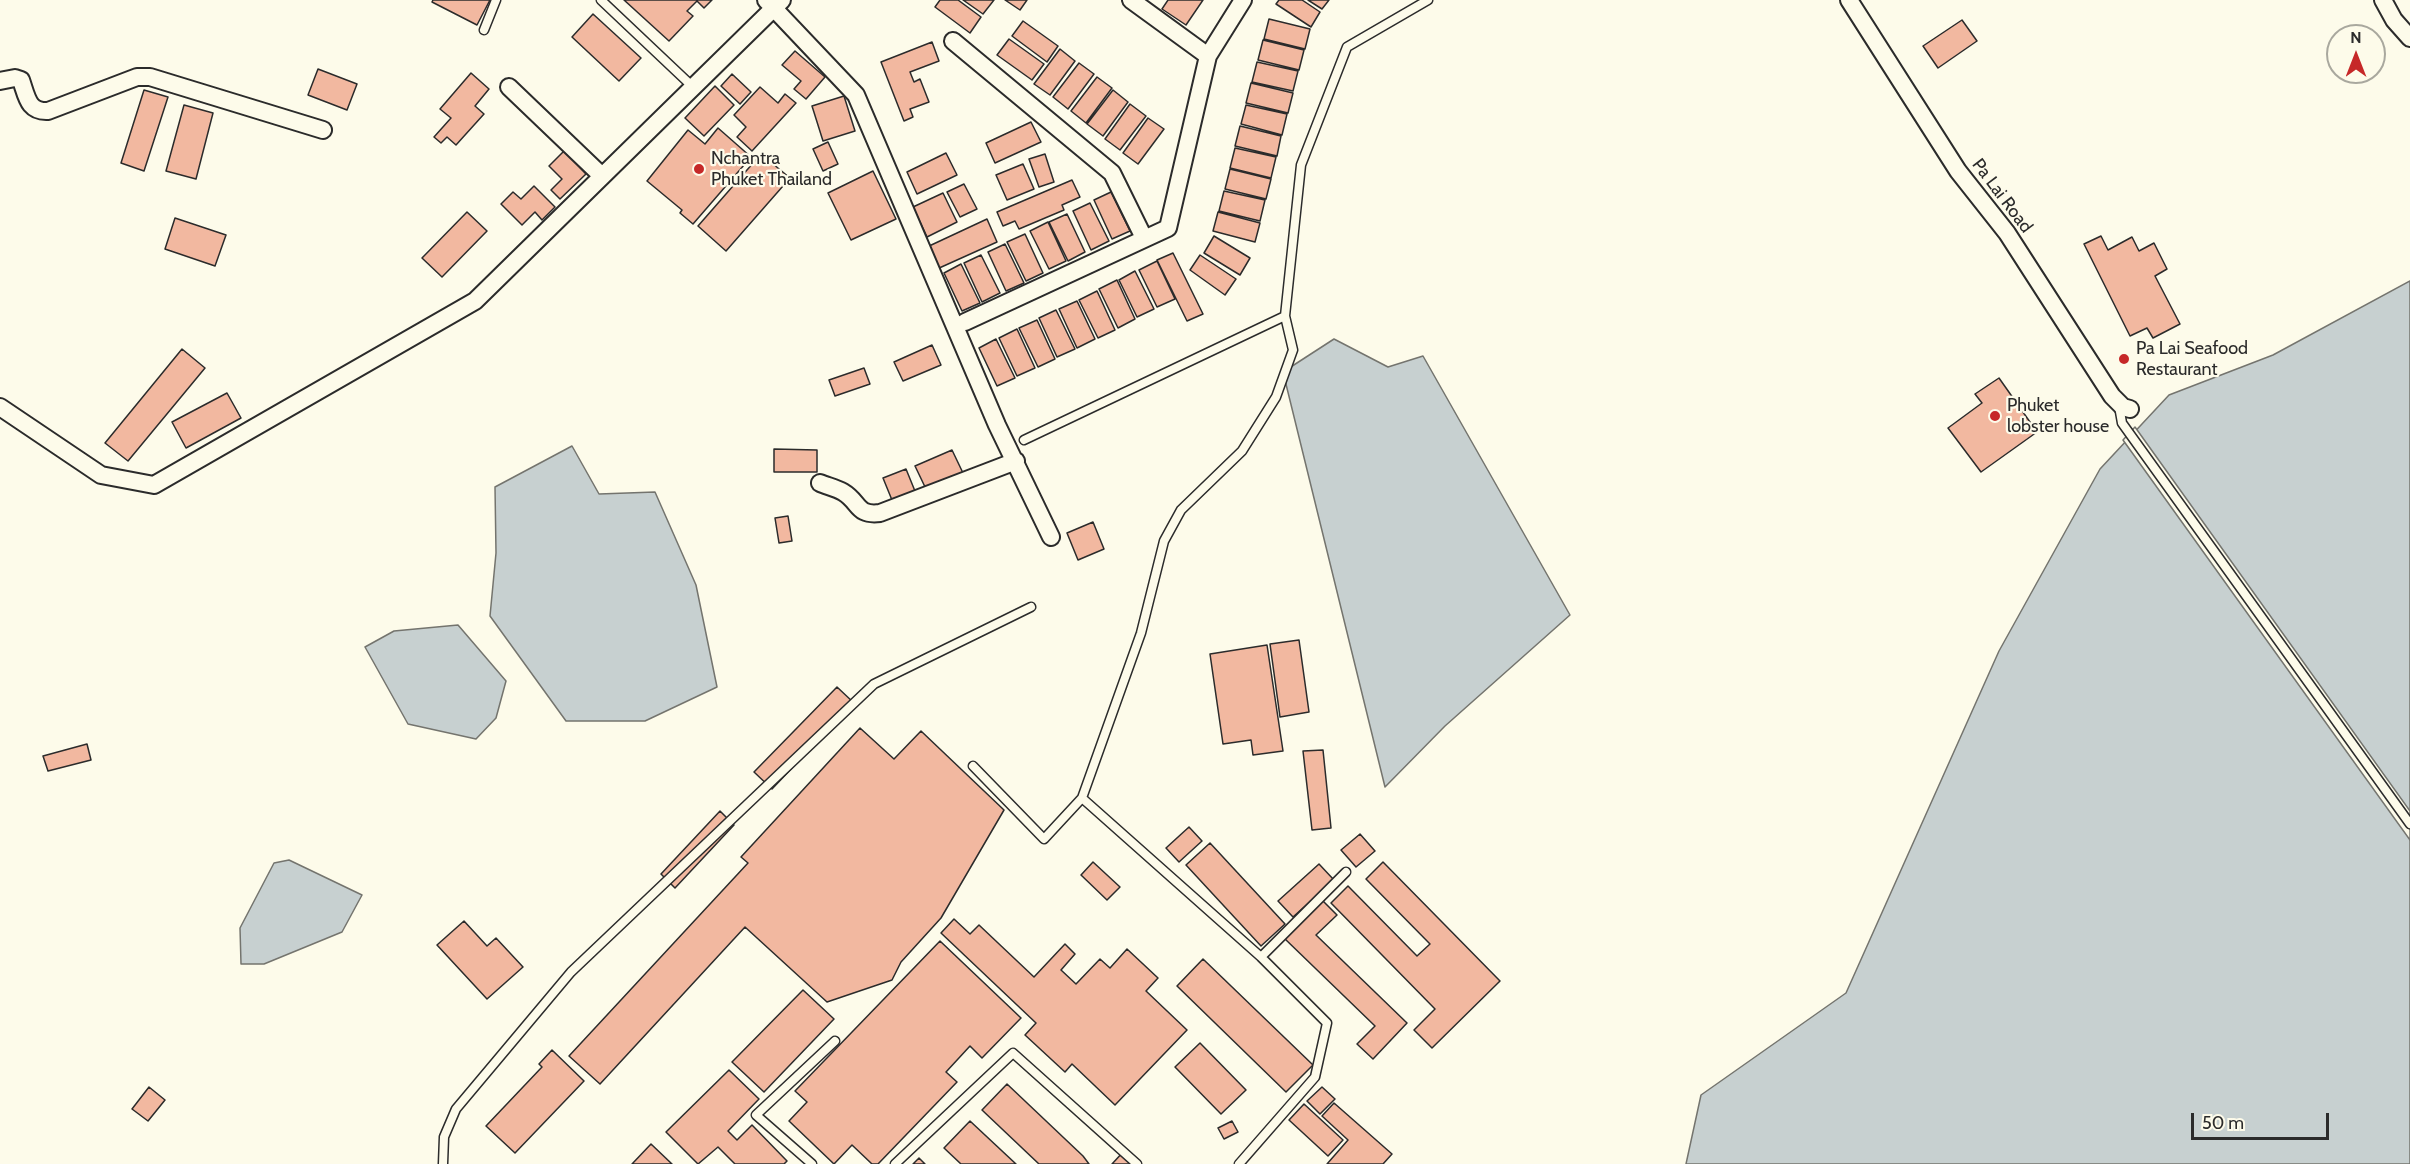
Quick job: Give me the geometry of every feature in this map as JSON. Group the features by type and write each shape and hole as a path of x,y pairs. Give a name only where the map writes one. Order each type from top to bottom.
{"street":[{"path":"1131,0 1208,56"},
{"path":"965,322 1168,228 1208,56 1243,0"},
{"name":"Pa Lai Road","path":"1849,0 1958,171 2007,233 2124,406"},
{"path":"2383,0 2394,20 2410,38"},
{"path":"0,407 101,475 154,485 475,301 693,87 774,3 856,95 997,425 1051,537"},
{"path":"953,41 1112,173 1144,238"},
{"path":"0,81 15,78 21,80 32,107 37,111 48,111 137,77 150,76 323,130"},
{"path":"509,87 602,176"},
{"path":"820,483 845,493 862,511 869,514 880,513 1016,461"}],"lane":[{"path":"484,30 496,0"},
{"path":"601,0 693,87"},
{"path":"973,766 1044,839 1082,798 1141,633 1164,541 1181,510 1242,451 1276,396 1293,350 1284,316 1301,165 1347,47 1428,0"},
{"path":"1024,441 1131,387 1284,316"},
{"path":"2124,406 2122,423 2410,824"},
{"path":"443,1164 444,1137 456,1109 571,972 787,766 874,684 1031,607"},
{"path":"1082,798 1261,957 1328,1023 1315,1077 1239,1164"},
{"path":"1261,957 1346,872"},
{"path":"812,1164 756,1115 835,1041"},
{"path":"895,1164 1013,1053 1137,1164"}],"shaded area":[{"path":"2410,281 2410,1164 1686,1164 1701,1095 1846,993 1999,651 2100,469 2169,395 2273,355"},
{"path":"1334,339 1388,367 1423,356 1570,615 1445,726 1385,787 1283,372"},
{"path":"572,446 599,494 655,492 696,585 717,687 645,721 566,721 490,616 496,553 495,487"},
{"path":"458,625 506,681 496,718 476,739 408,724 365,647 394,631"},
{"path":"289,860 362,895 342,932 264,964 241,964 240,928 274,863"}],"pier":[{"path":"2135,427 2410,811 2410,840 2123,440"}],"building":[{"path":"433,0 490,0 477,25 432,2"},
{"path":"624,0 712,0 704,8 697,1 687,11 693,16 669,41"},
{"path":"940,0 958,0 981,17 970,33 935,7"},
{"path":"963,0 994,0 983,14"},
{"path":"1005,0 1027,0 1020,10"},
{"path":"1168,0 1203,0 1186,25 1162,9"},
{"path":"1279,0 1302,0 1320,12 1311,27 1276,4"},
{"path":"1308,0 1329,0 1322,9"},
{"path":"593,14 641,58 619,81 572,37"},
{"path":"1269,19 1310,29 1305,49 1264,39"},
{"path":"1962,20 1977,41 1938,68 1923,46"},
{"path":"1023,21 1058,46 1047,62 1012,36"},
{"path":"1009,39 1044,64 1032,80 997,55"},
{"path":"1263,40 1304,50 1299,70 1258,60"},
{"path":"932,42 939,61 910,72 914,82 920,79 929,102 910,109 913,117 904,121 881,62"},
{"path":"1060,49 1075,61 1050,95 1034,84"},
{"path":"795,51 825,77 806,99 794,89 801,81 782,65"},
{"path":"1257,62 1298,71 1293,91 1252,82"},
{"path":"1079,63 1094,74 1068,109 1053,97"},
{"path":"318,69 357,84 347,110 308,95"},
{"path":"471,73 489,89 475,106 484,114 456,145 447,137 441,143 434,137 451,118 440,109"},
{"path":"732,74 751,92 740,104 721,86"},
{"path":"1097,77 1112,88 1086,123 1071,111"},
{"path":"1251,83 1293,93 1288,113 1246,103"},
{"path":"715,86 734,105 704,136 685,118"},
{"path":"760,87 778,103 785,94 796,103 752,151 737,137 746,127 734,115"},
{"path":"144,90 168,97 144,171 121,163"},
{"path":"1113,90 1128,102 1103,136 1087,124"},
{"path":"844,96 855,131 823,141 812,106"},
{"path":"1130,104 1146,116 1120,150 1105,139"},
{"path":"184,105 213,113 196,179 166,171"},
{"path":"1246,105 1287,114 1282,135 1241,124"},
{"path":"1148,118 1164,129 1138,164 1123,153"},
{"path":"1031,122 1041,142 995,163 986,143"},
{"path":"1240,126 1281,136 1277,156 1235,146"},
{"name":"Nchantra Phuket Thailand","path":"718,128 751,157 693,224 680,213 682,210 647,181 688,130 705,144"},
{"path":"828,142 838,164 823,171 813,149"},
{"path":"1235,148 1276,157 1271,178 1230,168"},
{"path":"564,151 586,174 560,199 551,190 562,179 549,166"},
{"path":"946,153 957,175 917,194 907,172"},
{"path":"761,154 790,178 726,251 698,226"},
{"path":"1045,154 1054,182 1039,187 1029,159"},
{"path":"1023,164 1034,189 1007,200 996,175"},
{"path":"1230,169 1271,179 1266,199 1225,189"},
{"path":"873,171 896,219 851,240 828,193"},
{"path":"1072,180 1080,197 1062,205 1064,210 1019,229 1015,221 1003,226 997,212"},
{"path":"964,184 977,209 960,217 947,192"},
{"path":"534,186 555,207 542,220 535,212 522,225 501,204 513,192 521,199"},
{"path":"1224,191 1265,200 1260,221 1219,211"},
{"path":"1111,192 1130,231 1112,239 1094,200"},
{"path":"943,193 957,222 927,237 913,207"},
{"path":"1090,203 1109,241 1091,250 1073,211"},
{"path":"467,212 487,231 442,277 422,258"},
{"path":"1218,212 1260,223 1255,242 1213,231"},
{"path":"1067,214 1085,252 1068,261 1049,222"},
{"path":"175,218 226,235 215,266 165,249"},
{"path":"987,219 997,242 937,269 927,247"},
{"path":"1048,222 1066,261 1049,269 1030,231"},
{"path":"1025,234 1043,273 1026,281 1007,242"},
{"path":"1214,236 1250,258 1240,275 1204,253"},
{"path":"2101,236 2108,250 2132,237 2139,251 2154,243 2167,269 2155,276 2180,324 2153,338 2147,328 2130,336 2084,244"},
{"path":"1005,244 1024,283 1006,291 988,252"},
{"path":"1173,253 1203,314 1187,321 1157,260"},
{"path":"981,255 1000,293 982,302 964,263"},
{"path":"1200,255 1236,279 1225,295 1190,270"},
{"path":"1157,261 1175,299 1157,307 1139,270"},
{"path":"961,264 980,303 962,311 944,273"},
{"path":"1135,271 1154,309 1137,317 1119,280"},
{"path":"1117,280 1135,319 1118,328 1099,289"},
{"path":"1097,291 1115,330 1098,338 1079,300"},
{"path":"1077,301 1095,339 1077,348 1059,309"},
{"path":"1056,310 1075,349 1057,357 1039,318"},
{"path":"1037,320 1055,359 1038,367 1019,328"},
{"path":"1017,329 1035,368 1017,376 999,338"},
{"path":"996,339 1015,378 997,386 979,348"},
{"path":"932,345 941,365 903,381 894,362"},
{"path":"182,349 205,368 128,461 105,443"},
{"path":"864,368 870,384 835,396 829,380"},
{"name":"Phuket lobster house","path":"1999,378 2037,432 1981,472 1948,428 1982,403 1975,394"},
{"path":"227,393 241,418 186,448 172,422"},
{"path":"774,449 817,450 817,472 774,472"},
{"path":"952,450 963,473 926,489 915,466"},
{"path":"906,469 917,496 894,505 883,478"},
{"path":"788,516 792,541 779,543 775,518"},
{"path":"1093,522 1104,549 1078,560 1067,533"},
{"path":"1299,640 1309,712 1280,717 1270,644"},
{"path":"1267,645 1283,751 1253,755 1251,740 1223,744 1210,654"},
{"path":"837,687 854,703 772,789 754,772"},
{"path":"860,728 894,759 921,731 1004,810 941,918 901,962 892,980 827,1002 745,927 600,1084 569,1056 748,863 741,857"},
{"path":"87,744 91,760 48,771 43,756"},
{"path":"1323,750 1331,828 1312,830 1303,751"},
{"path":"720,811 734,825 675,888 661,874"},
{"path":"1189,827 1202,841 1179,862 1166,848"},
{"path":"1360,834 1375,851 1356,867 1341,850"},
{"path":"1210,843 1285,924 1261,946 1186,865"},
{"path":"1093,862 1120,887 1107,900 1081,875"},
{"path":"1383,862 1500,981 1432,1048 1414,1030 1435,1009 1331,903 1348,886 1417,956 1430,944 1366,879"},
{"path":"1319,864 1334,880 1293,917 1278,901"},
{"path":"1322,900 1337,915 1316,935 1407,1023 1373,1059 1357,1044 1375,1026 1284,938"},
{"path":"954,919 970,934 979,925 1034,977 1065,944 1075,954 1061,970 1076,984 1100,959 1110,968 1127,949 1158,978 1146,991 1187,1030 1115,1105 1072,1064 1065,1072 1025,1035 1036,1023 941,933"},
{"path":"464,921 487,946 496,938 523,967 487,999 437,945"},
{"path":"940,941 1021,1018 982,1058 970,1046 946,1072 957,1082 878,1164 872,1164 852,1145 834,1164 789,1121 807,1102 795,1091"},
{"path":"1203,959 1313,1065 1286,1092 1177,986"},
{"path":"803,990 834,1019 764,1092 732,1062"},
{"path":"1200,1043 1246,1090 1221,1114 1175,1067"},
{"path":"552,1050 584,1081 515,1153 486,1126 542,1067 539,1064"},
{"path":"729,1070 759,1099 728,1131 737,1140 752,1125 787,1161 784,1164 735,1164 718,1147 698,1164 666,1132"},
{"path":"1007,1084 1089,1164 1039,1164 982,1110"},
{"path":"149,1087 165,1100 148,1121 132,1109"},
{"path":"1322,1087 1335,1099 1320,1114 1307,1101"},
{"path":"1334,1103 1392,1154 1383,1164 1327,1164 1348,1140 1322,1116"},
{"path":"1304,1104 1343,1140 1328,1156 1289,1120"},
{"path":"970,1121 1016,1164 961,1164 944,1148"},
{"path":"1232,1121 1238,1132 1224,1139 1218,1128"},
{"path":"651,1144 672,1164 632,1164"},
{"path":"1124,1151 1138,1164 1112,1164"},
{"path":"919,1158 925,1164 913,1164"}],"place":[{"name":"Nchantra Phuket Thailand","path":"699,169"},
{"name":"Pa Lai Seafood Restaurant","path":"2124,359"},
{"name":"Phuket lobster house","path":"1995,416"}]}
